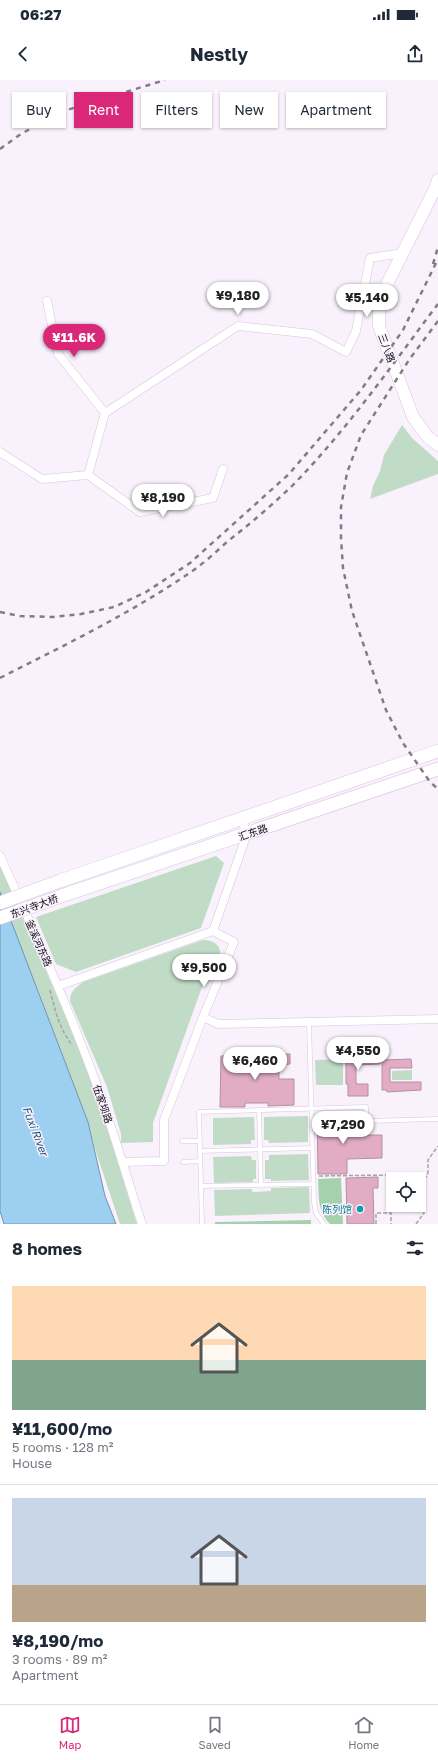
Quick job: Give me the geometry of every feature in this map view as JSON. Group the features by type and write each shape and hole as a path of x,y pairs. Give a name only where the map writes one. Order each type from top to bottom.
{"main road":[{"name":"三八路","path":"438,180 436,187 384,290 379,308 379,326 413,417 427,436 438,445"},
{"name":"汇东路","path":"60,881 438,751"},
{"name":"汇东路","path":"68,894 438,769"},
{"name":"东兴寺大桥","path":"0,903 60,881"},
{"name":"东兴寺大桥","path":"0,918 68,894"}],"street":[{"path":"88,475 105,412 238,326 312,334 346,352 356,331 370,258 402,253"},
{"path":"47,301 58,354 105,412"},
{"path":"0,452 42,479 88,475 140,512 212,498 223,468"},
{"path":"213,931 248,834 241,818"},
{"name":"釜溪河东路","path":"0,856 58,986"},
{"path":"58,986 213,931 234,942 203,1017 164,1120 164,1161 122,1162"},
{"name":"伍家坝路","path":"58,986 100,1095 142,1224"},
{"path":"203,1017 218,1024 438,1019"}],"lane":[{"path":"309,1022 315,1210 320,1221 324,1224"},
{"path":"202,1224 199,1112 366,1107 366,1121 438,1119"},
{"path":"259,1110 262,1187"},
{"path":"182,1141 200,1141"},
{"path":"200,1151 313,1148"},
{"path":"183,1162 200,1161"},
{"path":"201,1186 314,1184"}],"path":[{"path":"49,989 62,1030 74,1047"},
{"path":"426,1177 428,1173 428,1160 438,1146"},
{"path":"313,1176 386,1175"},
{"path":"416,1224 424,1212"},
{"path":"376,1224 376,1213 391,1213 391,1224"}],"green space":[{"path":"402,425 412,438 438,461 438,474 370,499 384,455"},
{"path":"216,856 224,863 201,928 76,972 56,964 36,917"},
{"path":"0,863 91,1076 137,1224 120,1224 95,1149 88,1122 0,892"},
{"path":"203,940 212,942 218,946 220,960 214,976 202,987 153,1123 153,1142 121,1143 121,1134 107,1087 70,1001 71,994 83,982"},
{"path":"343,1059 343,1085 316,1085 315,1060"},
{"path":"412,1070 412,1080 392,1080 392,1071"},
{"path":"308,1116 308,1142 269,1143 268,1140 264,1140 264,1117"},
{"path":"254,1117 255,1140 251,1140 251,1144 213,1145 213,1118"},
{"path":"308,1154 309,1180 271,1181 271,1179 265,1179 265,1160 269,1160 269,1155"},
{"path":"251,1156 252,1160 256,1160 256,1179 253,1179 253,1182 214,1183 213,1157"},
{"path":"341,1178 343,1224 330,1224 321,1209 318,1179"},
{"path":"309,1187 310,1213 215,1216 214,1190 252,1189 252,1192 271,1191 271,1188"},
{"path":"311,1220 311,1224 215,1224 215,1222"}],"water":[{"name":"Fuxi River","path":"0,892 88,1122 105,1196 116,1224 4,1224 0,1211"}],"building":[{"path":"346,1052 370,1052 370,1054 380,1054 380,1064 356,1065 356,1084 368,1084 368,1096 348,1096 348,1084 346,1084"},
{"path":"290,1054 290,1064 279,1065 279,1079 294,1079 294,1105 268,1106 268,1103 245,1103 245,1107 220,1107 221,1056"},
{"path":"411,1059 412,1068 390,1068 390,1082 421,1082 421,1090 387,1092 387,1090 382,1090 382,1060"},
{"path":"317,1115 350,1115 350,1135 382,1135 382,1158 347,1159 347,1174 318,1174"},
{"name":"陈列馆","path":"378,1177 378,1188 373,1188 374,1224 347,1224 346,1178"}],"railway":[{"path":"0,149 18,136 57,113 165,80"},
{"path":"433,264 438,247"},
{"path":"0,612 20,616 53,617 81,614 114,607 146,592 190,563 289,474 361,390 403,330 438,259"},
{"path":"0,678 97,628 168,587 201,565 261,514 292,486 331,443 368,397 438,304"},
{"path":"438,321 409,360 361,435 347,473 341,507 343,568 352,611 386,710 403,743 430,782 438,789"}],"place":[{"name":"陈列馆","path":"360,1209"}]}
